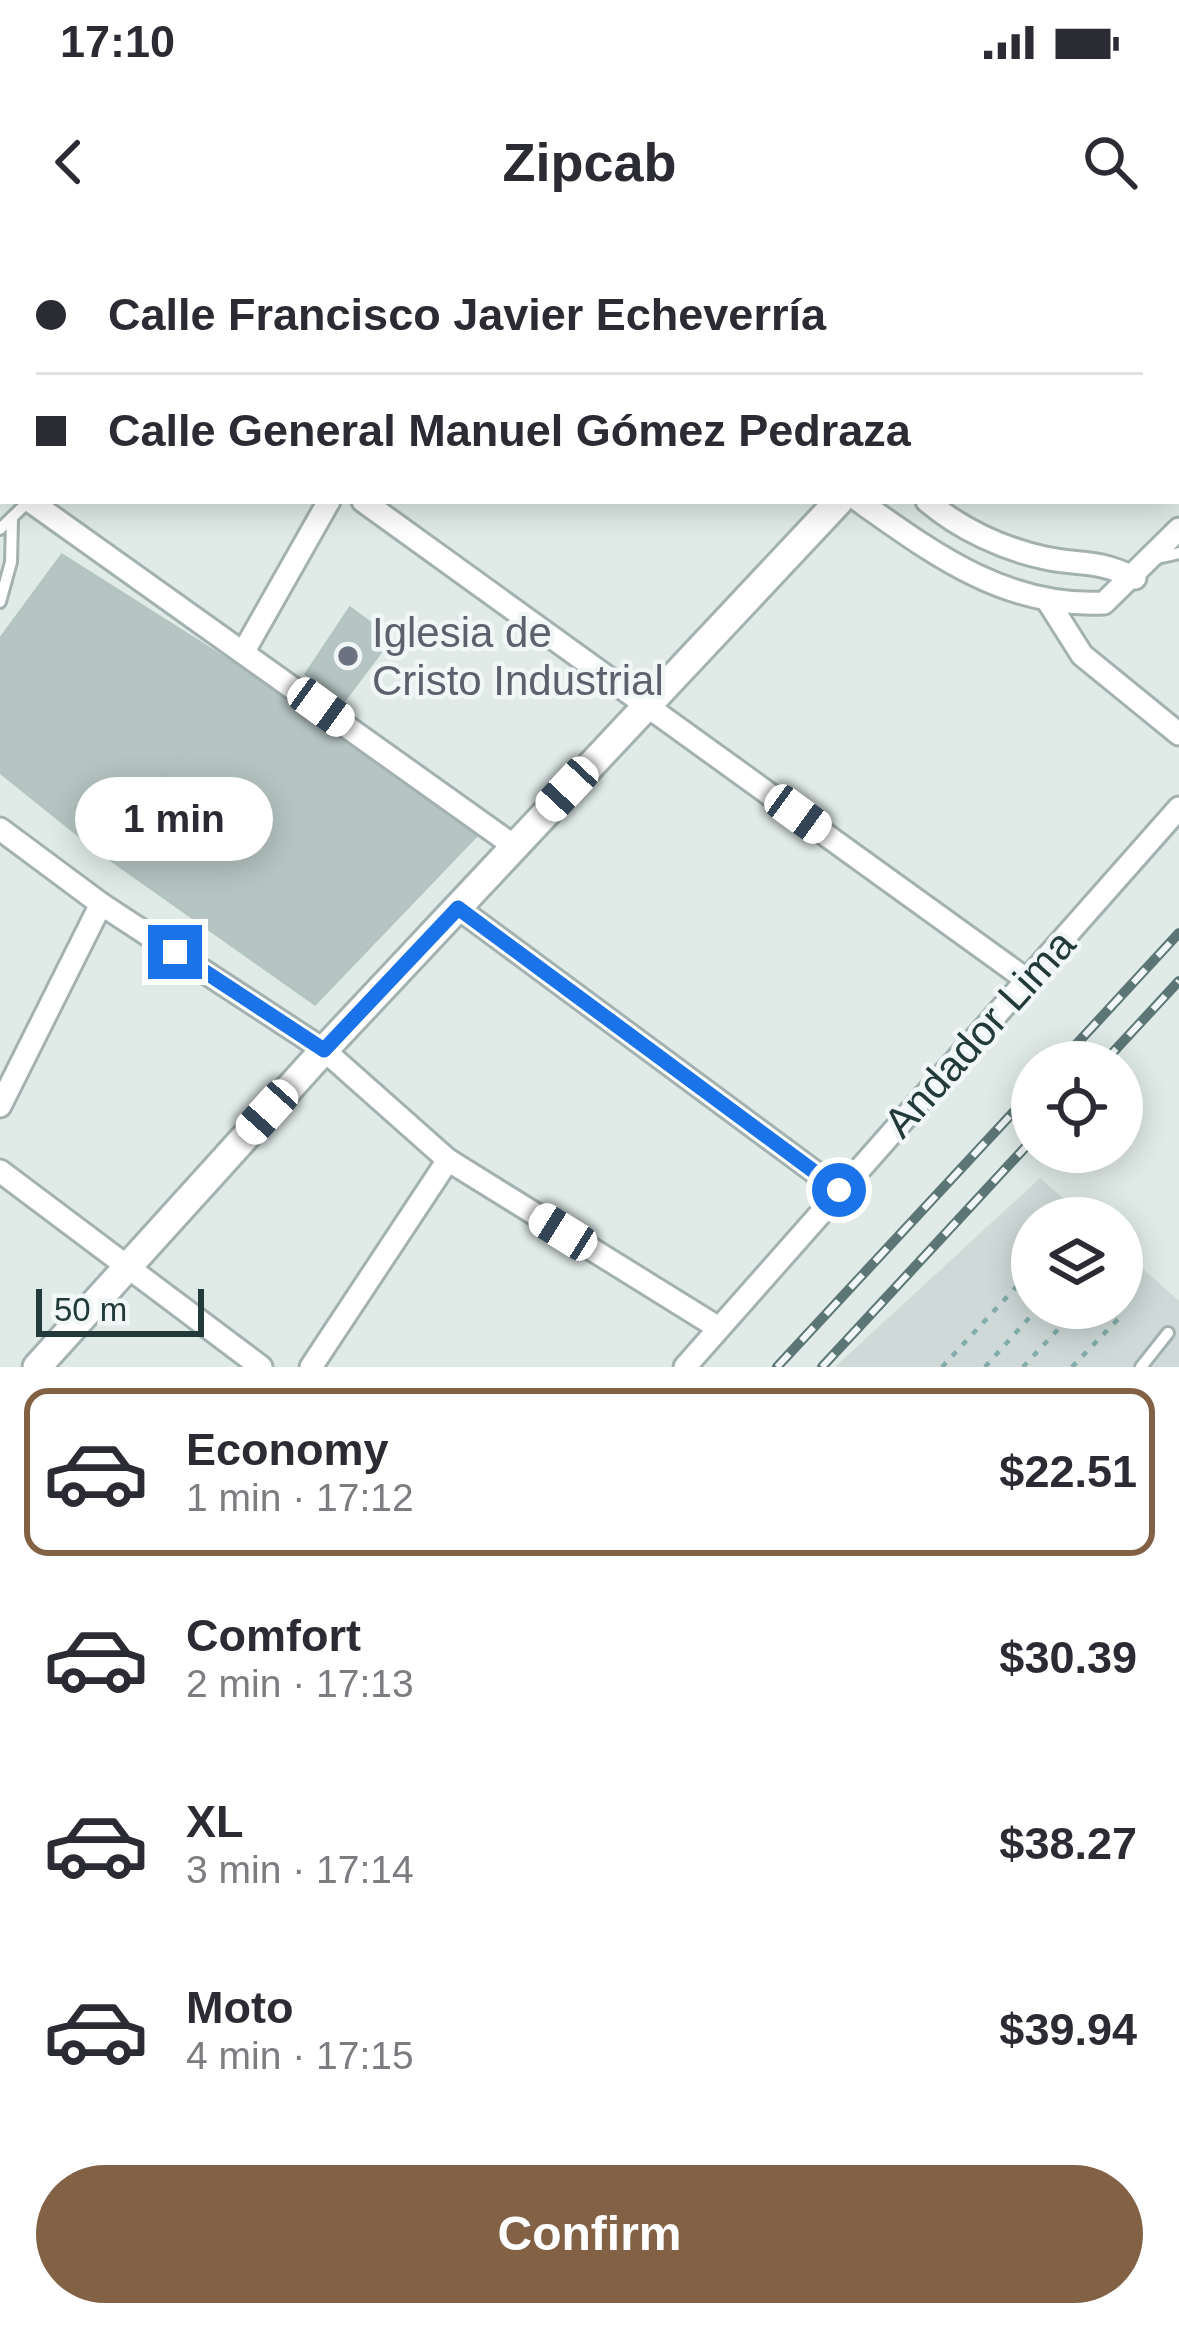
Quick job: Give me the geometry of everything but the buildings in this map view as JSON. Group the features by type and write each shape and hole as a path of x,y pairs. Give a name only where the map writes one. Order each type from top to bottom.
{"street":[{"path":"33,504 514,846"},
{"path":"244,651 326,504"},
{"path":"367,504 1027,980"},
{"path":"37,1367 324,1050 836,504"},
{"path":"864,504 978,579 1049,603 1104,603 1135,578 1179,529"},
{"path":"932,504 996,542 1040,557 1100,561 1135,578"},
{"path":"1049,603 1082,655 1179,734"},
{"name":"Andador Lima","path":"685,1367 1179,808"},
{"path":"0,829 101,904 324,1050 448,1160 717,1327"},
{"path":"0,1106 101,904"},
{"path":"458,908 839,1190"},
{"path":"311,1367 448,1160"},
{"path":"0,1171 261,1367"}],"lane":[{"path":"0,529 26,504"},
{"path":"0,602 11,562 12,520"},
{"path":"1150,560 1179,554"},
{"path":"1141,1367 1168,1333"}],"path":[{"path":"942,1367 1011,1293"},
{"path":"985,1367 1019,1329"},
{"path":"1023,1367 1058,1329"},
{"path":"1072,1367 1108,1329"}],"shaded area":[{"path":"1040,1178 1061,1197 1019,1197"},
{"path":"1011,1205 1011,1329 1143,1329 1143,1269 1179,1301 1179,1367 835,1367"}],"railway":[{"path":"1079,1041 1179,933"},
{"path":"1123,1041 1179,981"},
{"path":"777,1367 1011,1115"},
{"path":"822,1367 1011,1163"}],"place":[{"name":"Iglesia de Cristo Industrial","path":"348,656"}],"route":[{"path":"175,952 324,1050 458,908 839,1190"}]}
